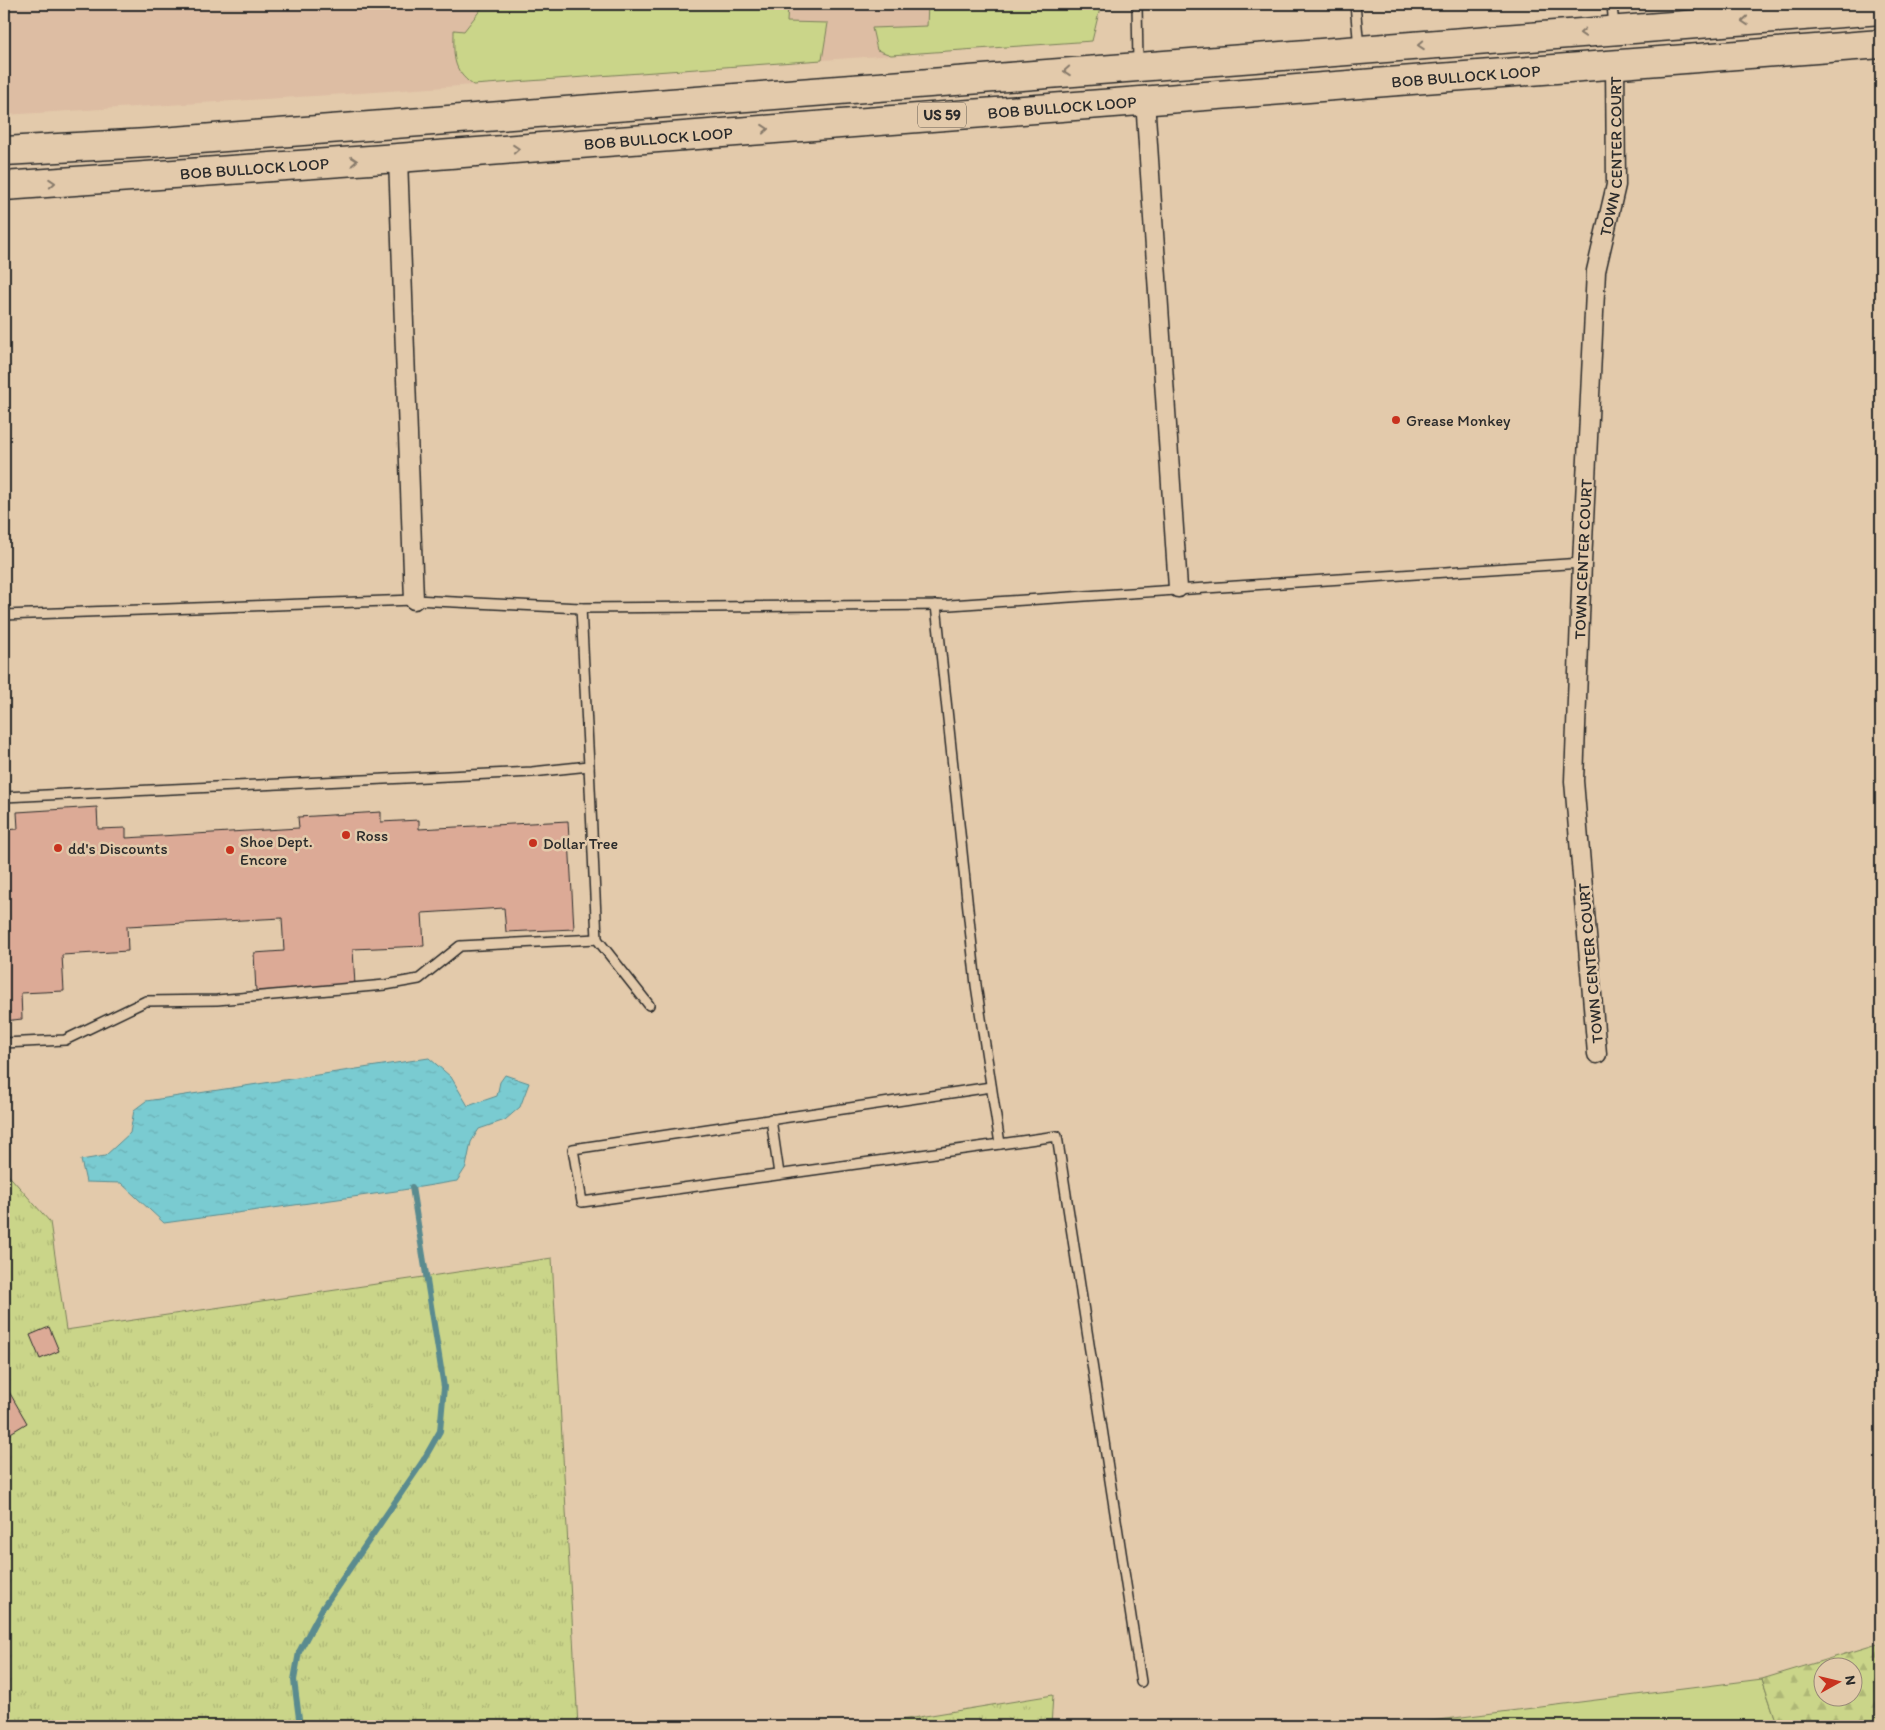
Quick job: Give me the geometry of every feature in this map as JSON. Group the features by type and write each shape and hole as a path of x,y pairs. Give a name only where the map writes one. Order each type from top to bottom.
{"highway":[{"name":"BOB BULLOCK LOOP","path":"4,151 148,143 1881,10"},
{"path":"1749,54 1881,27"},
{"name":"BOB BULLOCK LOOP","path":"4,186 398,158 1881,44"},
{"path":"1145,100 1167,81 1261,72 1304,54"},
{"path":"956,114 1066,89 1119,84 1129,80 1138,66"}],"street":[{"name":"TOWN CENTER COURT","path":"1597,1054 1574,781 1596,271 1616,185 1615,64"},
{"path":"1145,100 1178,588"},
{"path":"398,158 414,600"}],"lane":[{"path":"1137,4 1138,66"},
{"path":"1355,4 1359,50"},
{"path":"1612,4 1614,31"},
{"path":"4,615 414,600 581,608 936,605 1085,598 1178,588 1582,563"},
{"path":"936,605 976,985 1000,1144"},
{"path":"581,608 597,939 649,1005"},
{"path":"4,797 532,772 589,766"},
{"path":"4,1043 65,1040 146,1001 217,1000 385,985 419,978 460,946 597,939"},
{"path":"991,1087 573,1149 582,1202 1057,1136 1141,1682"},
{"path":"771,1119 779,1174"}],"shaded area":[{"path":"4,4 1091,4 1092,41 346,94 4,115"}],"green space":[{"path":"485,4 788,4 787,22 828,23 822,60 473,85 457,67 454,54 454,30 464,31"},
{"path":"928,4 1101,4 1092,41 891,55 877,50 872,28 927,26"},
{"path":"4,1170 50,1222 66,1330 552,1258 578,1726 4,1726"},
{"path":"1881,1643 1881,1726 1778,1726 1762,1679 1812,1664 1812,1708 1862,1708 1862,1658 1831,1658"},
{"path":"1762,1679 1778,1726 1391,1726"},
{"path":"1053,1695 1051,1726 864,1726"}],"water":[{"path":"429,1058 451,1077 468,1106 497,1096 500,1082 505,1075 529,1083 520,1107 505,1120 479,1129 471,1142 466,1167 457,1181 164,1223 121,1183 86,1182 81,1160 105,1156 130,1133 134,1110 146,1101"}],"building":[{"path":"97,807 98,829 126,828 126,838 299,828 298,817 381,812 381,822 419,820 419,829 568,821 574,929 506,932 504,908 422,913 424,946 353,949 355,986 256,991 254,953 284,951 282,918 127,926 128,951 62,955 64,991 21,993 22,1019 4,1021 4,830 18,829 17,812"},
{"path":"49,1327 59,1351 40,1359 30,1335"},
{"path":"4,1383 27,1423 4,1437"}],"waterway":[{"path":"300,1726 294,1680 299,1652 322,1609 423,1461 440,1431 444,1387 412,1187"}],"place":[{"name":"Grease Monkey","path":"1396,420"},
{"name":"Ross","path":"346,835"},
{"name":"Dollar Tree","path":"533,843"},
{"name":"dd's Discounts","path":"58,848"},
{"name":"Shoe Dept. Encore","path":"230,850"}]}
